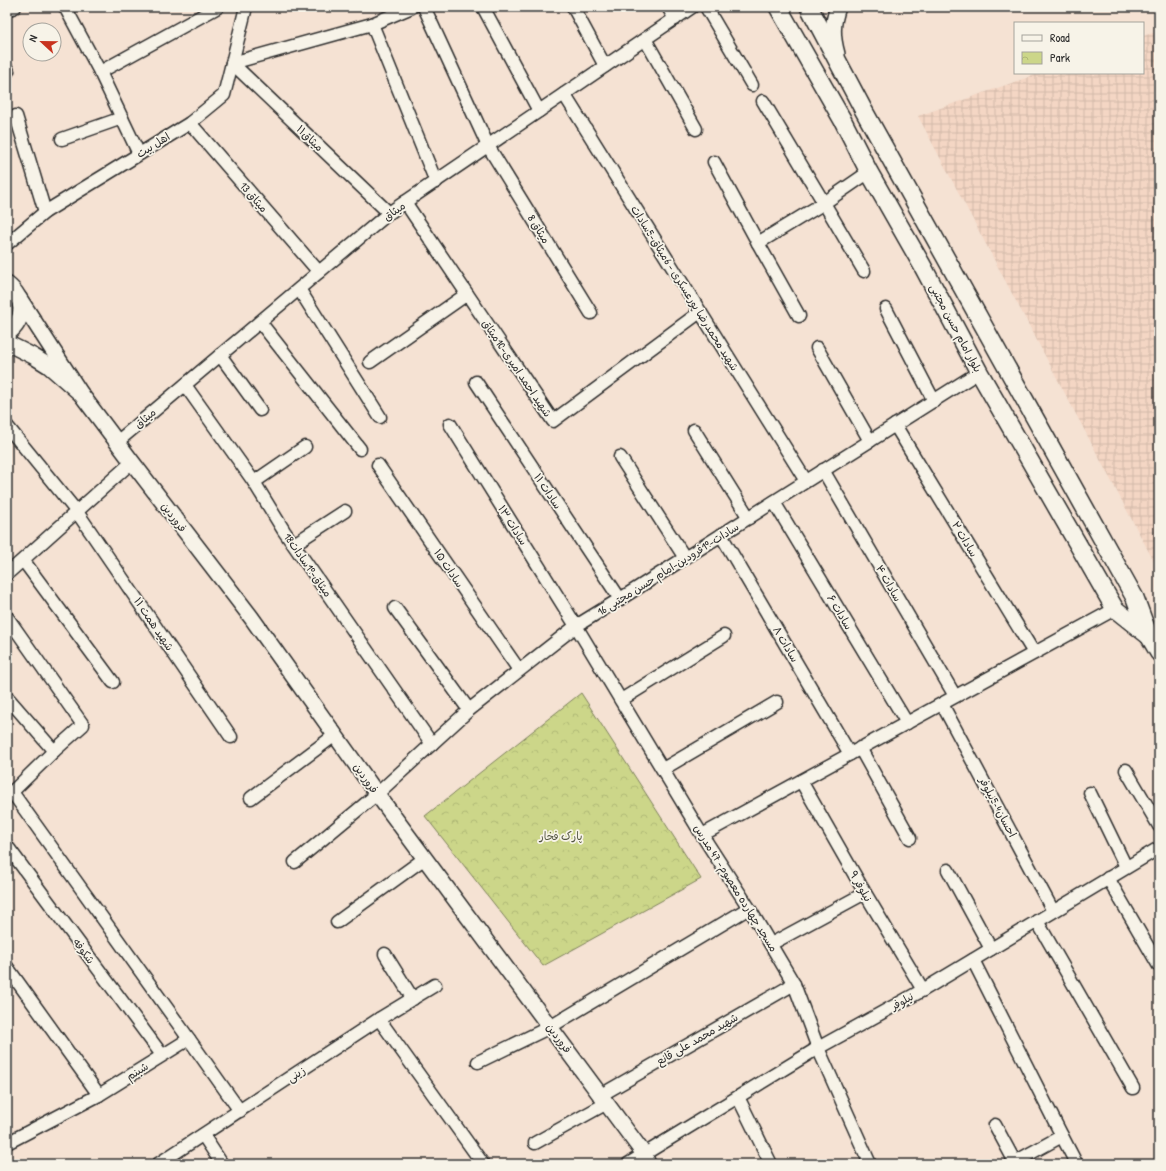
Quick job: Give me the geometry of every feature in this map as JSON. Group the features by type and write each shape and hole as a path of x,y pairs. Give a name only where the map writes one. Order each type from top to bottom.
{"main road":[{"name":"بلوار امام حسن مجتبی","path":"778,7 842,119 869,172 922,265 980,372 1115,609 1149,636"},
{"name":"بلوار امام حسن مجتبی","path":"809,7 872,124 1135,598 1149,636 1159,653"}],"street":[{"path":"7,10 16,7"},
{"path":"65,7 100,72 139,154"},
{"path":"100,72 218,7"},
{"name":"اهل بیت","path":"7,244 46,212 190,122 224,95 246,7"},
{"path":"232,63 372,24 412,7"},
{"name":"میثاق 8","path":"424,7 488,146 590,313"},
{"path":"483,7 540,111"},
{"path":"573,7 605,66"},
{"path":"668,7 674,19"},
{"name":"میثاق","path":"117,442 389,213 692,7"},
{"path":"706,7 752,85"},
{"path":"838,7 834,18 833,31 839,61"},
{"path":"372,24 436,182"},
{"path":"645,39 696,129"},
{"name":"میثاق۱۱","path":"232,63 389,213"},
{"name":"شهید محمدرضا پورعسکری - 6میثاق-5سادات","path":"564,94 806,481"},
{"path":"763,101 864,271"},
{"path":"16,116 46,212"},
{"path":"62,139 122,118"},
{"name":"میثاق 13","path":"190,122 319,272"},
{"path":"714,162 799,316"},
{"path":"758,243 824,203 869,172"},
{"name":"شهید احمد امیری-10میثاق","path":"405,202 553,421 700,312"},
{"name":"فروردین","path":"7,284 14,289 82,394 117,442 251,617 377,794 604,1099 646,1159"},
{"path":"299,289 380,417"},
{"path":"370,362 467,294"},
{"path":"7,334 17,323 20,315 21,306 19,298"},
{"path":"886,309 934,400"},
{"path":"260,322 360,449"},
{"name":"فروردین","path":"7,343 49,366 82,394"},
{"path":"817,348 870,441"},
{"path":"220,355 260,410"},
{"name":"سادات-19فرودین-امام حسن مجتبی 16","path":"294,862 377,794 469,710 576,626 980,372"},
{"name":"سادات ۱۱","path":"476,382 620,599"},
{"name":"18میثاق-19سادات","path":"185,385 254,482 294,544 432,744"},
{"name":"سادات ۱۳","path":"450,424 576,626"},
{"name":"سادات ۲","path":"895,425 1034,653"},
{"name":"شهید همت ۱۱","path":"7,426 77,512 231,737"},
{"path":"694,430 748,518"},
{"path":"254,482 305,447"},
{"path":"620,458 685,558"},
{"path":"7,574 132,462"},
{"name":"سادات ۱۵","path":"378,465 519,670"},
{"name":"سادات ۴","path":"823,470 955,696"},
{"name":"سادات ۶","path":"774,502 907,723"},
{"path":"294,544 345,511"},
{"name":"سادات ۸","path":"721,535 910,838"},
{"path":"23,560 113,682"},
{"path":"395,608 469,710"},
{"path":"702,835 1115,609"},
{"path":"7,617 83,725 12,792 240,1111"},
{"name":"مسجد چهارده معصوم- 47 مدرس","path":"576,626 794,984 818,1048 870,1164"},
{"path":"621,700 724,636"},
{"path":"7,697 54,751"},
{"path":"663,769 777,702"},
{"name":"احسان4-5نیلوفر","path":"942,704 1053,911"},
{"path":"251,798 335,735"},
{"path":"1126,770 1159,826"},
{"name":"نیلوفر ۹","path":"801,781 923,990"},
{"path":"1090,793 1126,867"},
{"name":"شکوفه","path":"7,846 162,1056"},
{"name":"نیلوفر","path":"628,1164 646,1159 738,1097 818,1048 923,990 1158,849"},
{"path":"337,922 425,858"},
{"path":"948,870 991,949"},
{"path":"1108,878 1159,966"},
{"path":"771,944 865,893"},
{"path":"478,1062 550,1027 749,908"},
{"path":"1037,921 1133,1088"},
{"path":"385,954 414,999"},
{"path":"973,960 1076,1163"},
{"path":"7,967 99,1095"},
{"name":"شهید محمد علی قانع","path":"535,1143 604,1099 794,984"},
{"name":"زینی","path":"158,1164 435,985"},
{"path":"379,1020 483,1164"},
{"name":"شبنم","path":"7,1142 99,1095 189,1039"},
{"path":"738,1097 771,1164"},
{"path":"995,1125 1013,1163 1062,1136"},
{"path":"203,1135 222,1164"}],"shaded area":[{"path":"1159,31 1159,571 918,116 1037,74 1144,74 1144,36"}],"green space":[{"name":"پارک فخار","path":"581,693 701,879 543,966 425,816"}]}
